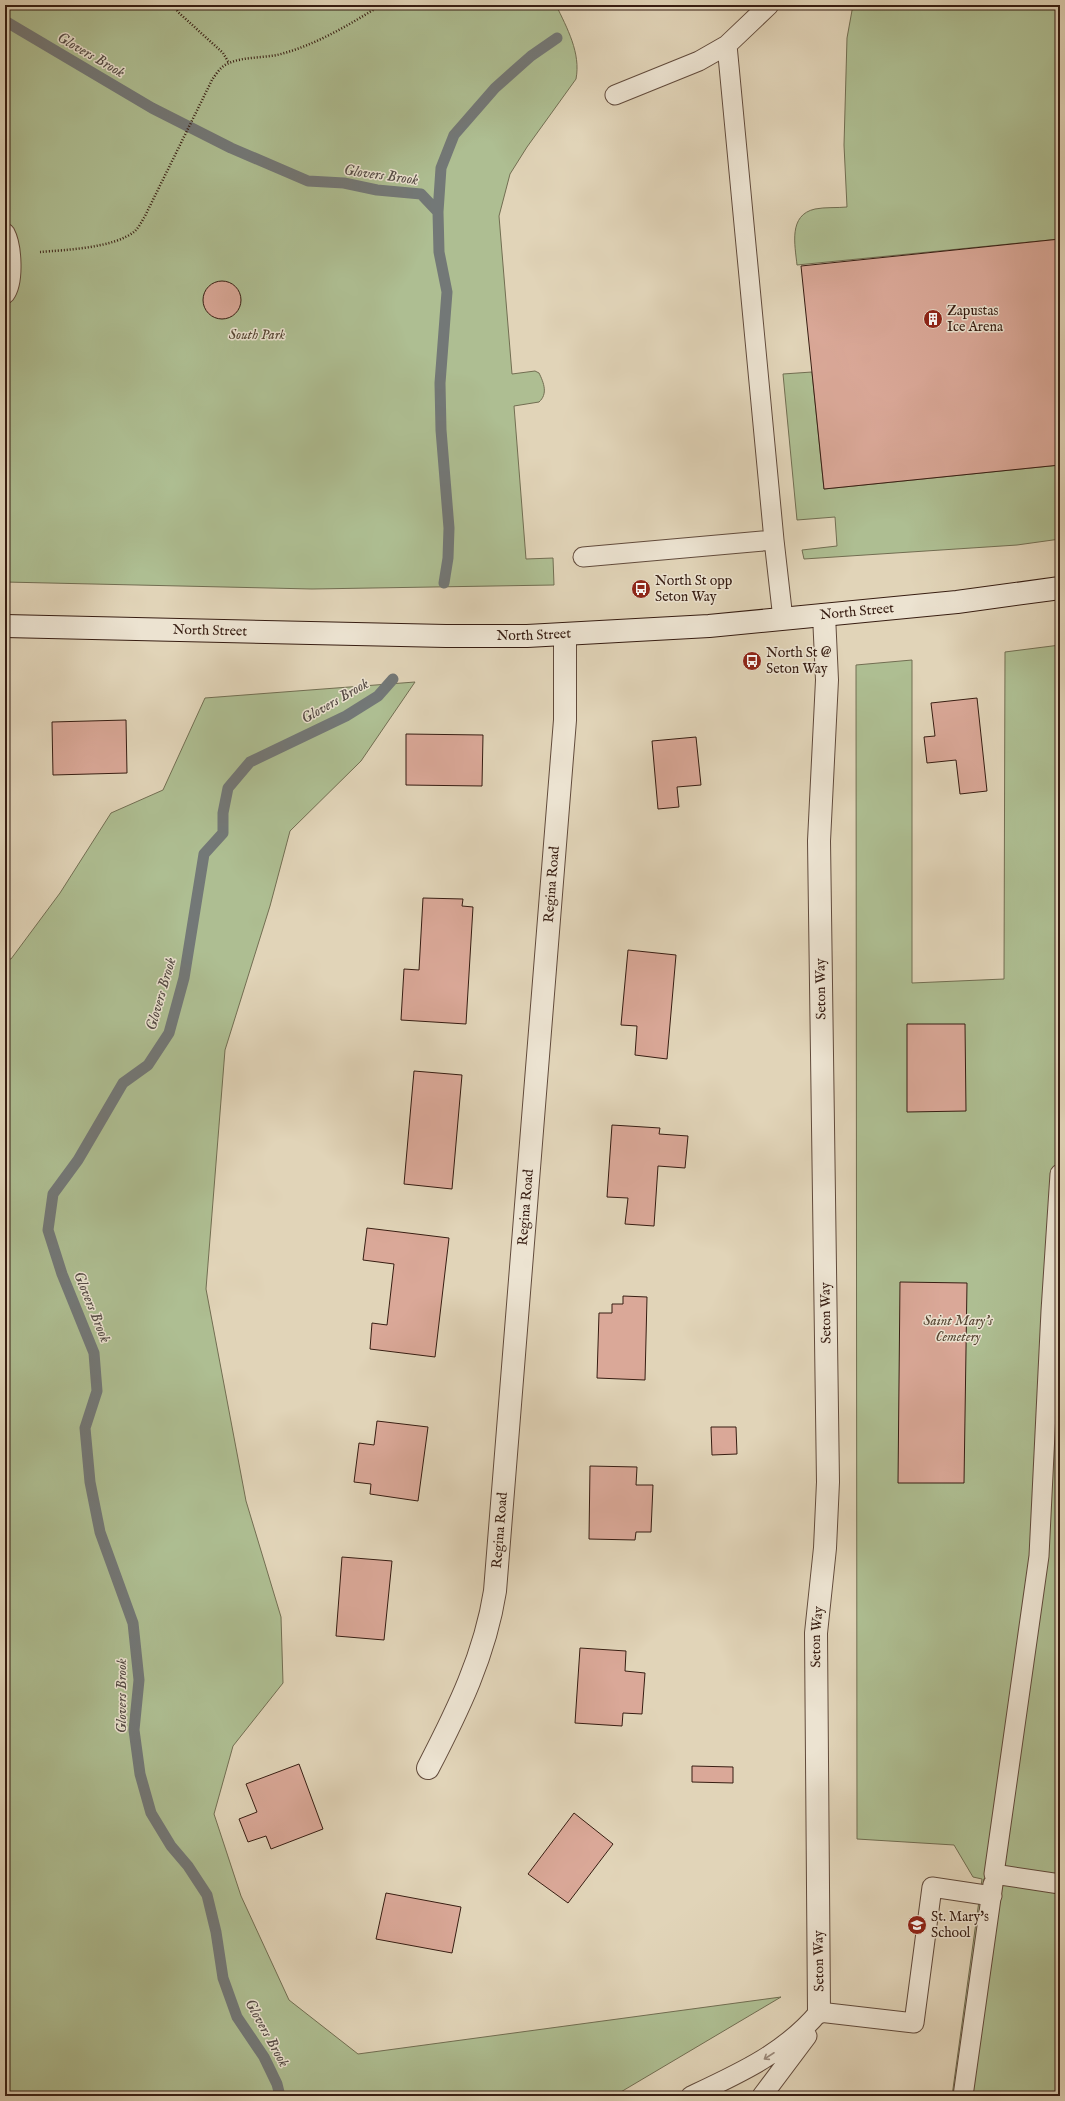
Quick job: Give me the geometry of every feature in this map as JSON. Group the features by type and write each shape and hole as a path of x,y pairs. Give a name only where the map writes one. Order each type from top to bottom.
{"street":[{"name":"North Street","path":"5,626 446,636 565,634 709,626 957,602 1060,588"},
{"name":"Seton Way","path":"819,2012 816,1653 828,1514 819,841 827,680 824,615"},
{"name":"Regina Road","path":"428,1768 459,1709 471,1681 491,1620 495,1591 564,720 565,634"}],"lane":[{"path":"615,95 699,61 727,45 769,5"},
{"path":"727,45 774,540 783,619"},
{"path":"5,233 10,254 10,282 5,294"},
{"path":"584,557 774,540"},
{"path":"963,2096 1038,1563 1055,1312 1060,1174"},
{"path":"994,1874 1060,1884"},
{"path":"819,2012 914,2023 932,1887 992,1896"},
{"path":"691,2096 755,2065 777,2051 794,2038 819,2012"},
{"path":"762,2096 809,2033 819,2012"}],"path":[{"path":"174,5 178,12 223,53 229,63"},
{"path":"10,254 82,248 129,235 136,230 141,223 212,80 222,67 229,63 277,55 294,49 350,25 381,5"}],"green space":[{"name":"South Park","path":"5,5 556,5 575,50 577,60 576,79 527,147 510,174 499,216 512,374 535,371 539,373 544,388 544,396 539,402 514,406 526,559 553,558 554,585 312,589 5,582"},
{"path":"853,5 1060,5 1060,239 797,265 795,232 801,217 806,212 815,209 847,207 844,145 847,38"},
{"path":"812,372 824,489 1060,465 1060,539 1017,545 804,559 802,550 837,546 835,517 797,520 783,374"},
{"name":"Saint Mary's Cemetery","path":"1060,645 1060,2096 952,2096 982,1879 973,1877 954,1845 857,1839 856,665 912,660 912,983 1004,979 1005,652"},
{"path":"415,682 361,761 290,831 270,906 225,1050 206,1289 246,1501 281,1617 283,1683 233,1746 214,1814 241,1896 289,2000 358,2054 781,1997 614,2096 5,2096 5,959 11,959 60,893 111,813 163,790 205,698"}],"building":[{"name":"Zapustas Ice Arena","path":"1060,239 1060,465 824,489 801,266"},
{"path":"218,281 226,281 236,286 240,293 240,307 236,314 226,319 218,319 208,314 206,311 203,304 203,296 208,286 211,284"},
{"path":"977,698 987,791 960,794 956,760 927,763 924,737 935,736 931,703"},
{"path":"126,720 127,773 53,775 52,722"},
{"path":"406,734 483,735 482,786 406,785"},
{"path":"696,737 701,785 677,787 679,807 658,809 652,741"},
{"path":"423,898 463,899 462,906 473,907 466,1024 401,1020 404,969 419,970"},
{"path":"628,950 676,955 667,1059 635,1055 637,1026 621,1025"},
{"path":"907,1024 965,1024 966,1111 907,1112"},
{"path":"414,1071 462,1075 452,1189 404,1184"},
{"path":"612,1125 660,1128 659,1134 688,1136 685,1168 658,1166 654,1226 625,1224 628,1198 607,1197"},
{"path":"367,1228 449,1238 435,1357 370,1349 372,1323 387,1325 394,1264 363,1260"},
{"path":"900,1282 967,1283 964,1483 898,1483"},
{"path":"623,1296 647,1297 645,1380 597,1378 599,1313 612,1313 612,1304 623,1304"},
{"path":"377,1421 428,1427 418,1501 370,1494 371,1484 354,1482 359,1443 374,1445"},
{"path":"711,1427 736,1427 737,1454 712,1455"},
{"path":"590,1466 637,1467 636,1485 653,1485 651,1532 636,1532 635,1540 589,1539"},
{"path":"342,1557 392,1561 384,1640 336,1636"},
{"path":"580,1648 626,1651 625,1671 645,1673 642,1714 623,1713 622,1726 575,1723"},
{"path":"299,1764 323,1829 271,1849 266,1836 248,1842 239,1819 257,1812 246,1784"},
{"path":"692,1766 733,1767 733,1783 692,1782"},
{"path":"574,1813 613,1844 568,1903 528,1874"},
{"path":"386,1893 461,1907 452,1953 376,1939"}],"waterway":[{"name":"Glovers Brook","path":"5,21 152,108 231,148 308,181 344,183 377,190 421,194 438,212 439,252 447,292 440,383 441,430 449,528 448,558 444,583"},
{"path":"438,212 441,168 454,135 495,88 531,56 557,38"},
{"name":"Glovers Brook","path":"280,2096 277,2084 264,2057 237,2017 223,1978 216,1932 207,1895 188,1866 171,1846 151,1813 140,1774 134,1730 139,1680 133,1623 100,1532 90,1482 85,1428 97,1391 94,1353 62,1274 48,1230 53,1194 78,1160 123,1083 148,1065 169,1033 184,978 204,854 223,833 223,813 228,788 250,762 346,716 378,696 393,679"}],"place":[{"name":"Zapustas Ice Arena","path":"933,319"},
{"name":"North St opp Seton Way","path":"641,589"},
{"name":"North St @ Seton Way","path":"752,661"},
{"name":"St. Mary's School","path":"917,1925"}]}
